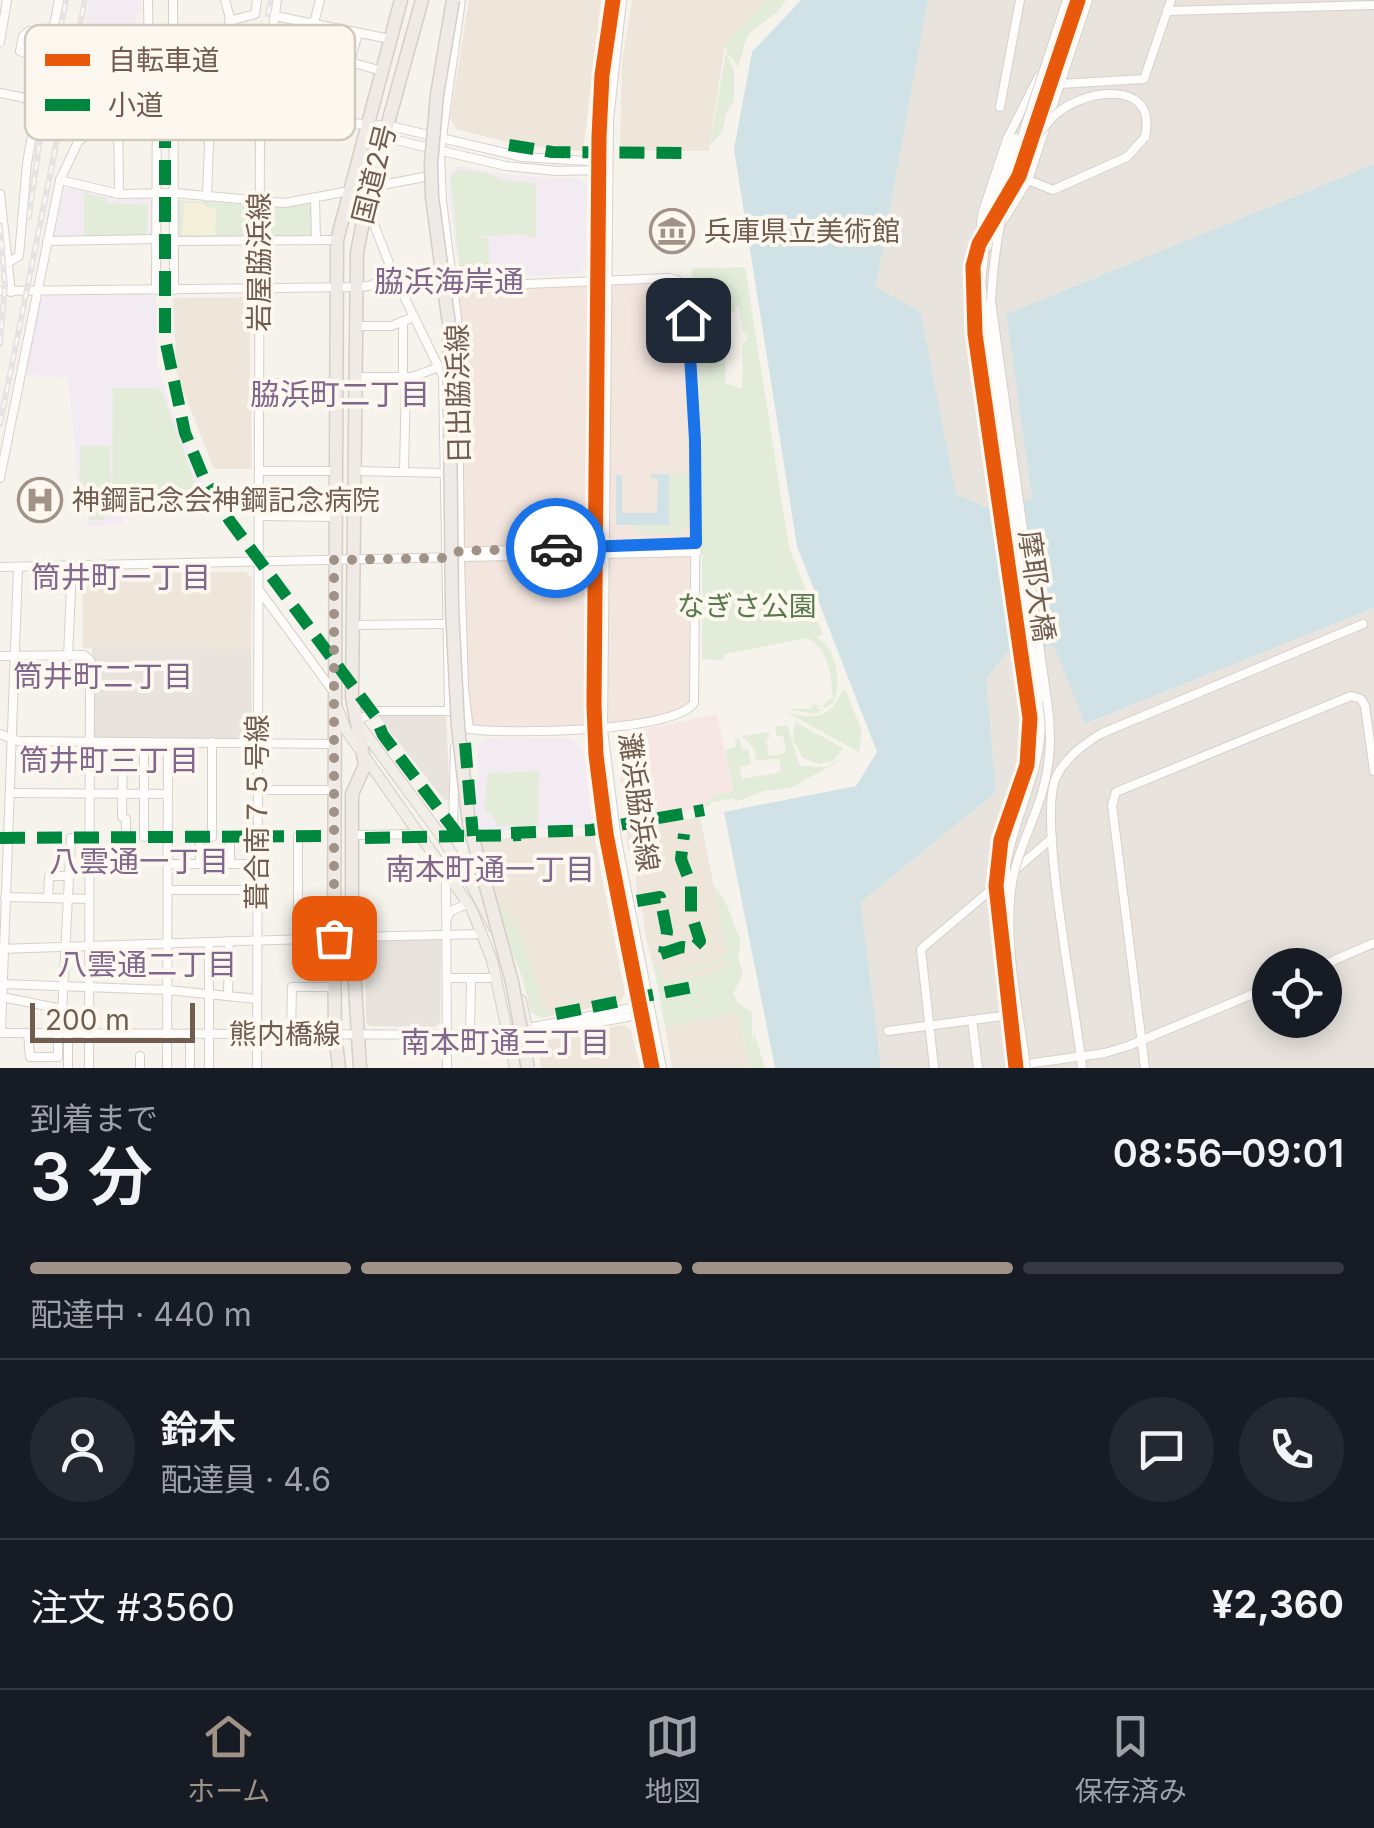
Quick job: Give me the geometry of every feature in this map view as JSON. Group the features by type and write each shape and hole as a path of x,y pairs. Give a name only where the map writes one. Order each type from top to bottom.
{"highway":[{"name":"国道2号","path":"339,1068 334,1034 337,240 401,0"},
{"name":"国道2号","path":"360,1068 352,937 352,794 365,764 352,696 360,226 422,0"},
{"path":"449,0 431,163 449,324 452,609 458,727 474,849 512,982 524,1068"}],"main road":[{"path":"335,695 341,720 468,904 483,934 509,1034 524,1068"},
{"path":"352,696 357,720 472,884 506,953 527,1031 524,1068"}],"street":[{"path":"7,0 0,44 25,52"},
{"path":"54,25 59,0"},
{"path":"148,0 149,25"},
{"path":"214,0 225,2"},
{"path":"229,22 254,14 257,0"},
{"path":"274,25 277,0"},
{"path":"314,24 320,0"},
{"name":"日出脇浜線","path":"460,0 440,138 440,174 458,350 460,555 469,729 599,730"},
{"name":"灘浜脇浜線","path":"612,0 602,75 599,730 652,1068"},
{"name":"灘浜脇浜線","path":"603,166 622,0"},
{"path":"1000,107 1020,0"},
{"path":"998,416 978,322 976,258 985,200 1007,138 1036,82 1070,0"},
{"path":"1021,1067 1011,892 1020,850 1045,782 1050,729 991,301 990,256 999,205 1070,0"},
{"path":"1021,1067 1005,882 1011,840 1039,755 1040,715 982,303 985,232 997,184 1070,0"},
{"name":"摩耶大橋","path":"972,289 987,247 1028,180 1055,83 1070,0"},
{"name":"摩耶大橋","path":"1021,1067 1010,1015 996,886 1001,840 1029,756 1030,726 983,390 973,266 979,244 1015,184 1088,0"},
{"path":"1055,83 1144,79 1171,0"},
{"name":"岩屋脇浜線","path":"225,2 230,25"},
{"path":"1167,11 1261,3 1374,6"},
{"path":"275,16 319,25"},
{"path":"355,32 390,39"},
{"path":"355,44 358,33"},
{"path":"20,51 25,34"},
{"path":"355,63 382,71"},
{"path":"0,92 25,99"},
{"path":"991,301 995,241 1005,202 1023,158 1050,119 1080,98 1112,92 1140,106 1146,123 1144,137 1127,158 1048,190 1028,180 1015,184"},
{"path":"355,123 440,151 529,170 603,166"},
{"path":"385,131 440,138 532,158 603,166"},
{"path":"8,262 20,256 32,140"},
{"path":"0,478 5,422 60,180 71,151 80,140"},
{"path":"118,140 119,194"},
{"path":"156,140 156,290"},
{"path":"174,140 174,290"},
{"path":"207,197 209,140"},
{"name":"岩屋脇浜線","path":"258,590 260,140"},
{"path":"60,180 119,194 174,192 285,203 440,174"},
{"path":"369,190 375,227 394,276 443,376 444,558 454,712 454,822 452,835 439,834"},
{"path":"0,194 10,292"},
{"path":"316,199 316,240"},
{"path":"47,241 156,239"},
{"path":"174,242 337,240"},
{"path":"0,291 358,287 394,276"},
{"path":"454,287 670,278 678,280 686,292 694,416 694,703 683,713 599,730"},
{"path":"358,326 385,326 414,317"},
{"path":"403,321 404,472"},
{"path":"357,377 404,377 439,368"},
{"path":"260,384 335,382"},
{"path":"259,471 335,471"},
{"path":"354,471 444,474"},
{"path":"259,516 334,517"},
{"path":"0,567 354,562 696,548"},
{"path":"68,656 72,566"},
{"path":"0,1032 18,567"},
{"path":"258,590 335,695"},
{"name":"葺合南７５号線","path":"257,1068 258,590"},
{"path":"354,625 446,624"},
{"path":"1082,1068 1052,838 1056,778 1082,746 1100,734 1363,624"},
{"path":"0,656 84,656 90,660 89,1068"},
{"path":"1145,1068 1112,805 1116,792 1351,696 1365,706 1374,771"},
{"path":"357,720 378,711 454,712"},
{"path":"0,734 12,739 90,742 336,744"},
{"path":"123,742 122,817 126,819 126,838"},
{"path":"144,742 144,838"},
{"path":"167,1068 168,742"},
{"path":"212,742 212,837"},
{"path":"360,773 370,768 374,771"},
{"path":"0,770 11,770"},
{"path":"257,790 336,790"},
{"path":"7,794 168,794"},
{"path":"352,835 421,834"},
{"path":"298,836 298,939"},
{"path":"200,837 200,864"},
{"path":"230,837 230,864"},
{"path":"28,1032 28,1057 58,1057 71,838"},
{"path":"934,1068 921,949 1052,838"},
{"path":"169,864 258,864"},
{"path":"446,868 447,1068"},
{"path":"48,898 49,876 69,876"},
{"path":"169,890 258,890"},
{"path":"6,897 89,900"},
{"path":"447,918 455,909 468,904"},
{"path":"352,937 483,934"},
{"path":"2,950 334,938"},
{"path":"228,941 228,996"},
{"path":"208,1068 209,942"},
{"path":"1342,957 1374,943"},
{"path":"447,978 496,978"},
{"path":"470,1035 471,978"},
{"path":"2,984 168,990 257,999"},
{"path":"291,1034 292,987 334,987"},
{"path":"1021,1067 1081,1057 1142,1040 1252,994"},
{"path":"2,997 62,1009"},
{"name":"灘浜脇浜線","path":"645,1009 662,1068"},
{"name":"熊内橋線","path":"0,1032 509,1034 645,1009"},
{"path":"888,1031 1010,1015"},
{"path":"972,1020 978,1068"},
{"path":"62,1033 68,1068"},
{"path":"190,1034 190,1068"},
{"path":"140,1056 140,1068"}],"shaded area":[{"path":"89,0 141,0 142,12 136,13 137,25 86,25"},
{"path":"469,0 601,0 583,151 519,145 456,129 450,118"},
{"path":"632,0 766,0 725,44 709,151 620,151 622,61"},
{"path":"801,0 928,0 876,287 921,313 956,494 985,507 1032,499 1006,314 1374,164 1374,608 1085,724 1054,646 1007,652 986,680 996,792 861,902 881,1068 775,1068 724,812 856,786 877,752 797,546 734,149 752,52"},
{"path":"928,0 1374,0 1374,164 1006,314 1032,500 985,507 956,494 921,313 876,288"},
{"path":"458,166 513,176 578,178 587,185 586,266 577,274 472,279 459,268 449,201 449,174"},
{"path":"65,187 118,199 151,199 154,235 53,238"},
{"path":"669,278 683,285 694,411 695,692 689,710 603,730 469,729 454,287"},
{"path":"156,295 157,363 179,434 184,436 212,504 202,517 173,509 173,515 123,517 123,524 88,527 88,491 79,490 68,377 25,375 39,299"},
{"path":"249,297 252,469 214,469 177,375 173,298"},
{"path":"651,474 669,474 669,525 616,525 616,475 622,475 622,513 657,513 658,479 651,478"},
{"path":"245,572 252,578 251,649 83,648 82,574"},
{"path":"1374,608 1374,1068 881,1068 861,902 996,792 986,680 1007,652 1054,646 1086,724"},
{"path":"92,648 251,649 252,740 91,740"},
{"path":"380,713 446,716 450,800 444,800 379,717"},
{"path":"717,714 733,792 709,802 707,807 626,822 616,743 625,733"},
{"path":"487,738 571,738 583,749 593,827 475,832 471,803 478,774 477,749"},
{"path":"700,817 731,972 658,986 627,830"},
{"path":"594,836 625,994 620,1002 541,1018 531,1012 523,979 489,895 477,839"},
{"path":"441,937 440,1023 435,1027 370,1026 366,1022 365,940"},
{"path":"738,1012 750,1068 672,1068 665,1027"},
{"path":"622,1025 631,1030 640,1068 541,1068 539,1050 544,1041"}],"green space":[{"path":"766,0 786,0 749,35 738,67 725,44"},
{"path":"726,52 734,70 734,101 722,132 710,145"},
{"path":"460,169 501,180 536,183 536,238 520,234 473,237 488,238 490,268 460,269 450,177"},
{"path":"84,193 106,198 108,203 148,205 147,232 84,236"},
{"path":"175,200 253,204 253,238 178,238"},
{"path":"314,203 314,238 265,238 265,204 284,207"},
{"name":"なぎさ公園","path":"745,267 789,547 823,634 816,637 829,649 836,667 833,703 815,714 786,709 812,709 813,704 823,709 833,697 825,657 808,638 725,654 724,660 702,659 702,454 692,268","holes":["735,306 739,306 743,333 747,333 747,341 743,342 742,389 725,383 726,312 735,312"]},
{"path":"113,388 157,388 162,392 203,504 168,503 166,508 139,508 138,514 112,516"},
{"path":"80,446 110,446 111,489 104,490 104,520 89,520 89,490 80,490"},
{"path":"669,474 689,474 689,524 681,533 636,533 636,525 669,525"},
{"path":"846,691 862,732 859,752 786,712 805,716 826,713"},
{"path":"795,722 843,748 833,761 820,764 803,758 793,740"},
{"path":"787,725 800,766 827,767 839,759 838,762 790,788 764,791 735,802 734,798 713,802 707,807 713,796 733,792 725,750 736,747 735,739 740,738 742,750 748,749 751,764 740,767 742,779 781,772 779,759 756,760 754,748 742,736 769,732 769,756 786,753 783,736 777,736 775,727"},
{"path":"539,771 538,827 496,826 496,820 484,808 488,773"},
{"path":"714,886 727,905 741,940 738,957 743,974 733,994 739,1004 752,1012 752,1039 754,1032 765,1068 750,1068 738,1012 665,1027 654,965 657,964 663,981 709,976 729,965 727,960 693,972 665,976 724,957"},
{"path":"491,899 510,917 518,932 532,966 543,1011 547,1010 549,1017 541,1018 531,1012 523,979"}],"sand":[{"path":"184,203 216,208 215,235 182,235"}],"railway":[{"path":"61,25 66,0"},
{"path":"80,25 85,0"},
{"path":"268,14 271,0"},
{"path":"29,217 40,140"},
{"path":"0,424 57,140"},
{"path":"0,225 5,285 0,344"}],"marked path":[{"path":"165,140 165,339 185,433 205,481 230,521 375,716 383,735 459,836"},
{"path":"509,145 552,152 690,153"},
{"path":"465,743 473,836"},
{"path":"511,833 591,830 704,810"},
{"path":"661,954 682,947 693,948 700,941 691,913 691,885 681,859 684,834"},
{"path":"365,838 521,835"},
{"path":"0,838 323,836"},
{"path":"637,901 660,897 667,932 664,953"},
{"path":"556,1014 692,987"}],"cycle path":[{"path":"613,0 602,75 599,136 594,705 606,834 652,1068"},
{"path":"1016,1068 996,886 1001,840 1027,765 1030,718 975,334 973,266 979,244 1019,176 1078,0"}],"way so far":[{"path":"334,938 334,560 444,558 460,551 556,548"}],"place":[{"name":"兵庫県立美術館","path":"672,231"},
{"name":"神鋼記念会神鋼記念病院","path":"40,500"}],"district":[{"name":"脇浜海岸通","path":"449,281"},
{"name":"脇浜町二丁目","path":"340,394"},
{"name":"筒井町一丁目","path":"121,577"},
{"name":"筒井町二丁目","path":"103,676"},
{"name":"筒井町三丁目","path":"109,760"},
{"name":"八雲通一丁目","path":"139,861"},
{"name":"南本町通一丁目","path":"490,869"},
{"name":"八雲通二丁目","path":"147,964"},
{"name":"南本町通三丁目","path":"505,1042"}],"route":[{"path":"556,548 696,543 688,320"}]}
